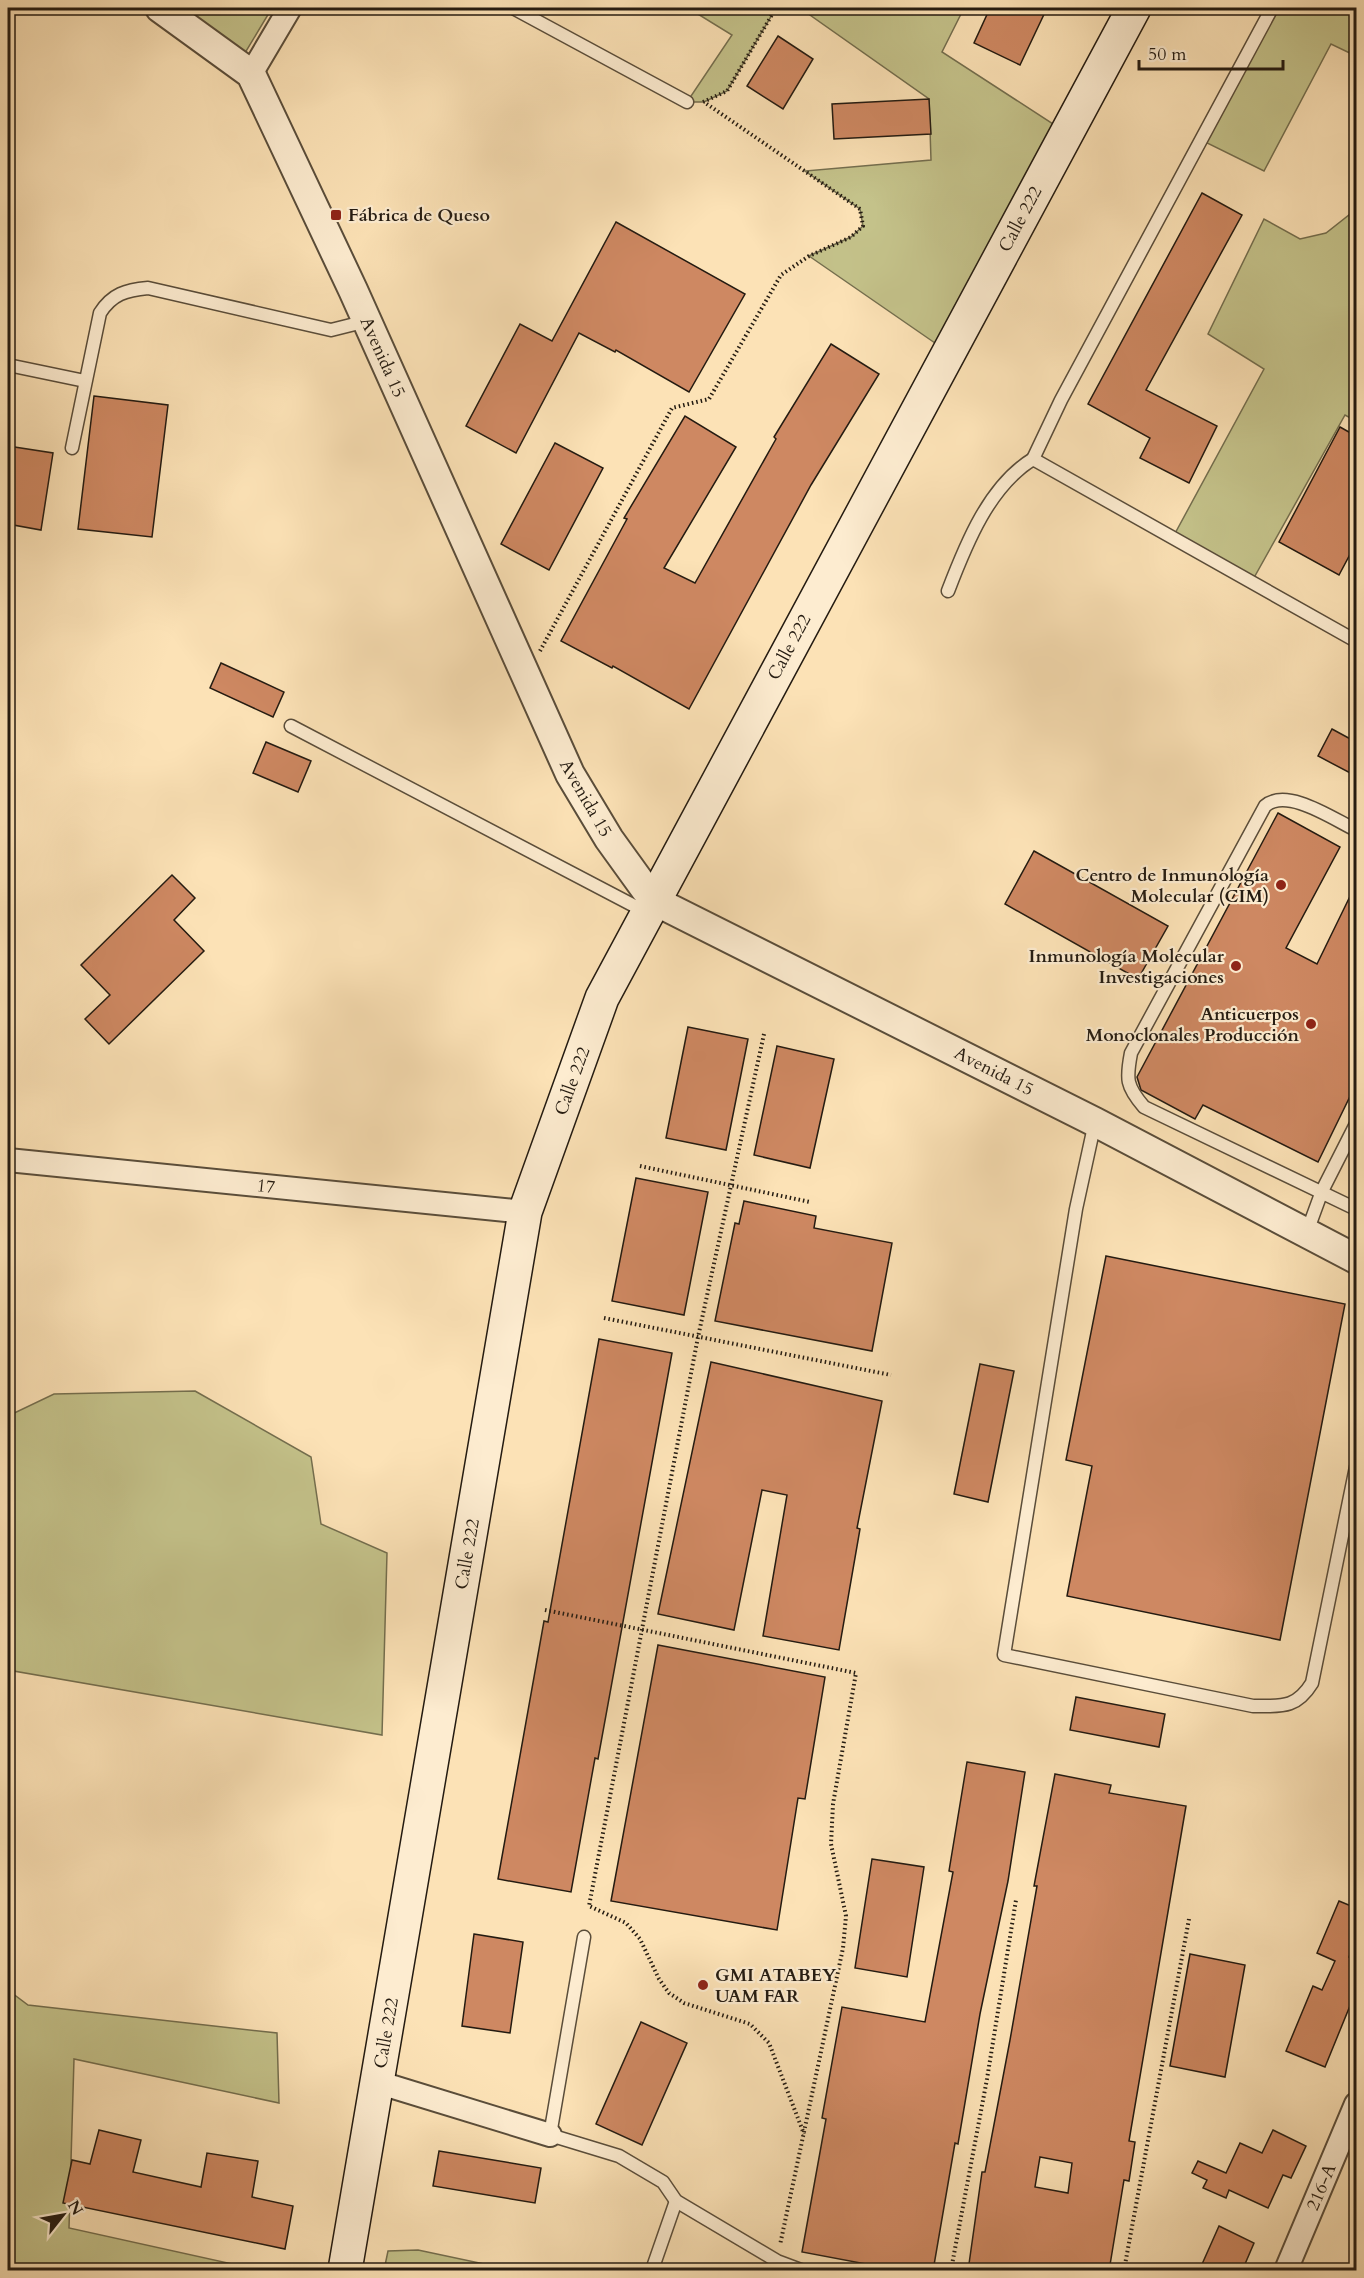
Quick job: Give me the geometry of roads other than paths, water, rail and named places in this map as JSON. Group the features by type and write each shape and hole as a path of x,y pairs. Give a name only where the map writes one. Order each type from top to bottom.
{"main road":[{"name":"Calle 222","path":"345,2271 525,1212 602,998 1134,8"}],"street":[{"name":"Avenida 15","path":"160,8 251,74 367,321 570,774 650,906 1095,1122 1356,1258"},
{"path":"251,74 290,8"},
{"name":"17","path":"8,1160 525,1212"},
{"path":"377,2082 550,2135"},
{"name":"216-A","path":"1286,2271 1356,2104"}],"lane":[{"path":"513,8 687,102"},
{"path":"948,591 966,546 998,492 1018,468 1033,459 1061,400 1272,8"},
{"path":"72,448 100,313 107,301 125,291 148,288 331,330 367,321"},
{"path":"8,364 86,381"},
{"path":"1033,459 1356,641"},
{"path":"291,726 650,906"},
{"path":"1356,830 1297,802 1282,798 1273,800 1265,806 1131,1053 1127,1076 1131,1092 1144,1107 1356,1209"},
{"path":"1095,1122 1076,1209 1004,1655 1253,1706 1287,1706 1305,1695 1312,1683 1356,1467"},
{"path":"1307,1233 1322,1191 1356,1125"},
{"path":"584,1937 550,2135 619,2156 663,2182 676,2201 777,2261 801,2271"},
{"path":"652,2271 676,2201"}],"place":[{"name":"Fábrica de Queso","path":"336,215"},
{"name":"Centro de Inmunología Molecular (CIM)","path":"1281,885"},
{"name":"Inmunología Molecular Investigaciones","path":"1236,966"},
{"name":"Anticuerpos Monoclonales Producción","path":"1311,1024"},
{"name":"GMI ATABEY UAM FAR","path":"703,1985"}]}
